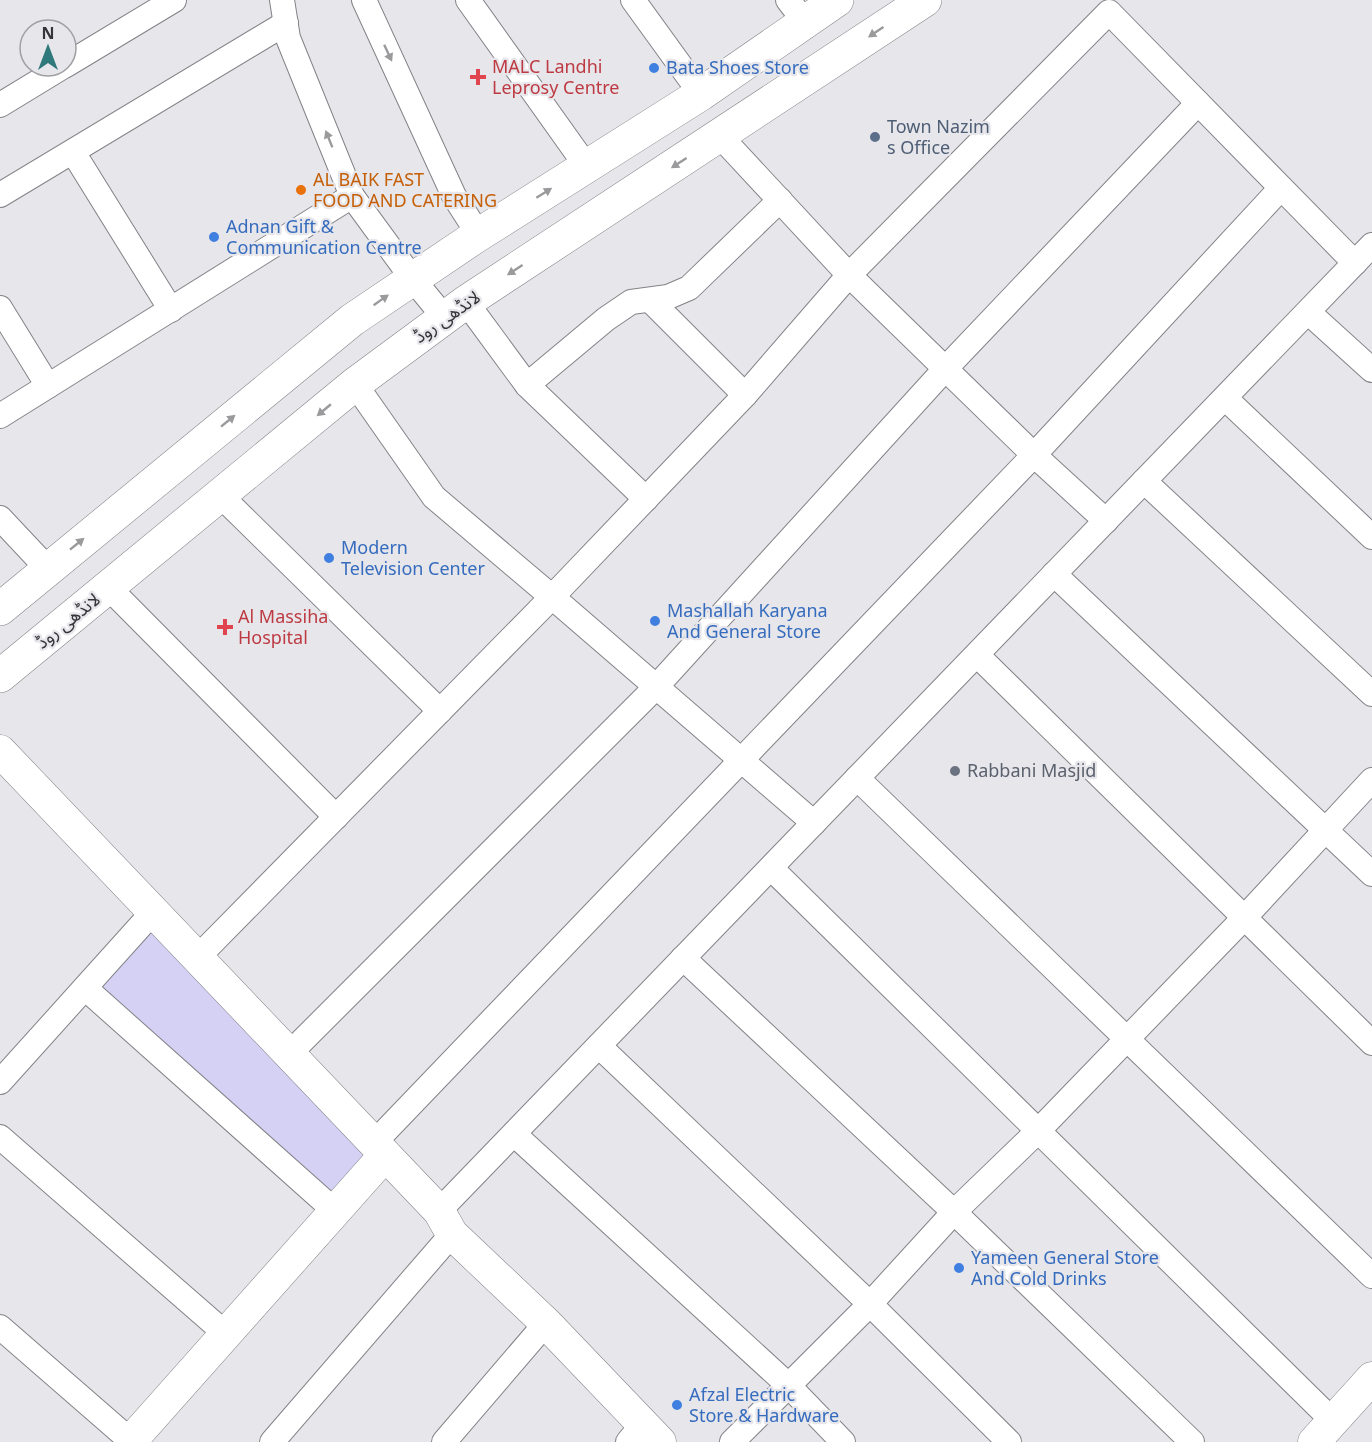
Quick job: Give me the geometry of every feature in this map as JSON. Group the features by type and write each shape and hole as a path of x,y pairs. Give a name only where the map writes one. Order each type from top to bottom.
{"main road":[{"path":"0,609 47,568 352,320 412,278 701,94 796,11 837,0"},
{"name":"لانڈھی روڈ","path":"0,676 355,384 455,310 925,0"}],"street":[{"path":"78,58 174,0"},
{"path":"364,0 454,196 479,235"},
{"path":"468,0 587,167"},
{"path":"633,0 701,94"},
{"path":"197,958 552,597 745,395 849,274 1103,6 1354,263"},
{"path":"0,195 73,152 284,11 288,38 352,196 412,278 455,310 527,386 646,499"},
{"path":"0,105 45,78"},
{"path":"289,1054 656,687 946,368 1198,103"},
{"path":"720,136 849,274 1034,455 1106,520"},
{"path":"73,152 171,310"},
{"path":"0,1328 131,1442 335,1211 380,1149 743,761 1034,455 1281,188"},
{"path":"0,416 352,196"},
{"path":"527,386 618,310 631,302 668,297 689,288 780,200"},
{"path":"272,1442 514,1134 1372,245"},
{"path":"650,300 745,395"},
{"path":"0,308 48,386"},
{"path":"1308,312 1372,370"},
{"path":"355,384 434,497 814,823"},
{"path":"1225,398 1372,537"},
{"path":"1144,481 1372,694"},
{"path":"220,495 440,711"},
{"path":"0,518 47,568"},
{"path":"1054,574 1372,874"},
{"path":"108,587 336,817"},
{"path":"977,655 1372,1043"},
{"path":"0,751 380,1149 446,1223 546,1323 643,1436"},
{"path":"857,778 1372,1276"},
{"path":"732,1442 870,1304 954,1212 1038,1131 1244,918 1372,780"},
{"path":"771,868 1038,1131 1323,1432 1371,1381"},
{"path":"0,1082 153,912"},
{"path":"683,958 954,1212 1192,1442"},
{"path":"85,988 335,1211"},
{"path":"599,1046 870,1304 1009,1442"},
{"path":"514,1134 788,1385 843,1442"},
{"path":"0,1137 226,1334"},
{"path":"444,1442 546,1323"}],"shaded area":[{"path":"153,912 385,1155 335,1211 85,988"}],"place":[{"name":"Bata Shoes Store","path":"654,68"},
{"name":"MALC Landhi Leprosy Centre","path":"478,77"},
{"name":"Town Nazim s Office","path":"875,137"},
{"name":"AL BAIK FAST FOOD AND CATERING","path":"301,190"},
{"name":"Adnan Gift & Communication Centre","path":"214,237"},
{"name":"Modern Television Center","path":"329,558"},
{"name":"Mashallah Karyana And General Store","path":"655,621"},
{"name":"Al Massiha Hospital","path":"225,627"},
{"name":"Rabbani Masjid","path":"955,771"},
{"name":"Yameen General Store And Cold Drinks","path":"959,1268"},
{"name":"Afzal Electric Store & Hardware","path":"677,1405"}]}
